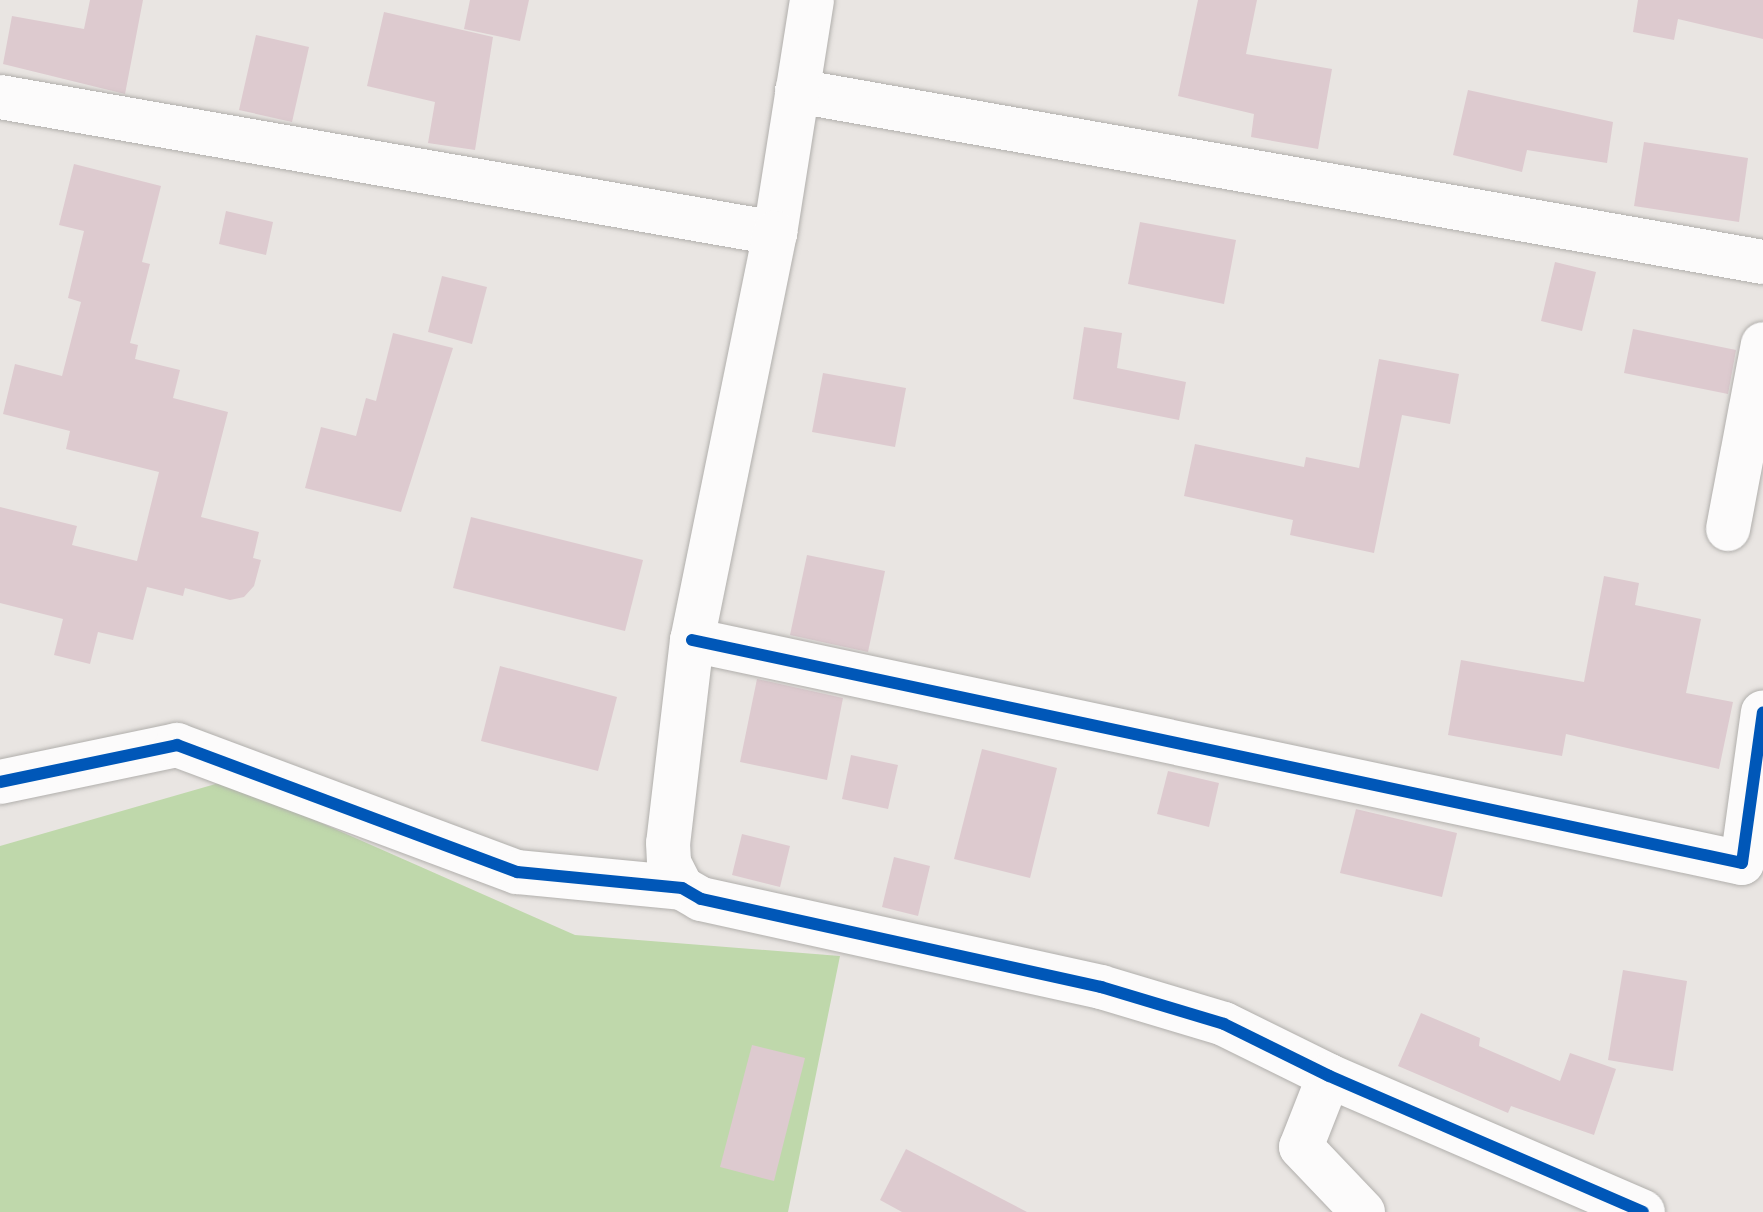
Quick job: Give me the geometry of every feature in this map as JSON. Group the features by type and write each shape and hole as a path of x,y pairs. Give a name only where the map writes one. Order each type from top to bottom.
{"street":[{"path":"682,888 669,863 668,843 692,640 775,233 812,0"},
{"path":"797,91 1763,262"},
{"path":"0,97 775,233"},
{"path":"1728,529 1763,344"},
{"path":"692,640 1742,863 1763,712"},
{"path":"0,782 177,745 517,872 682,888 701,899 1101,987 1224,1024 1329,1076 1643,1212"},
{"path":"1329,1076 1301,1147 1363,1212"}],"green space":[{"path":"226,781 575,935 840,956 788,1212 0,1212 0,846"}],"building":[{"path":"90,0 143,0 125,94 3,64 12,16 84,29"},
{"path":"470,0 529,0 520,41 464,29"},
{"path":"1198,0 1257,0 1246,54 1332,69 1318,149 1251,137 1254,114 1178,96"},
{"path":"1638,0 1763,0 1763,39 1678,19 1674,40 1633,32"},
{"path":"384,12 493,37 475,150 428,143 435,102 367,86"},
{"path":"256,35 309,47 292,122 239,110"},
{"path":"1468,90 1613,122 1607,163 1527,150 1522,172 1453,155"},
{"path":"1644,142 1748,158 1739,222 1634,206"},
{"path":"74,164 161,186 142,262 150,264 130,343 138,345 135,359 180,370 173,398 228,412 201,517 259,532 253,558 261,560 254,586 244,597 230,600 185,588 183,596 147,587 133,640 98,632 90,664 54,655 63,619 0,603 0,507 77,526 72,545 137,561 159,472 66,449 70,431 3,414 15,364 62,376 81,302 68,298 84,231 59,225"},
{"path":"226,211 273,222 266,255 219,244"},
{"path":"1140,222 1236,240 1224,304 1128,284"},
{"path":"1555,262 1596,272 1582,331 1541,321"},
{"path":"442,276 487,287 472,344 428,332"},
{"path":"1084,327 1122,333 1117,368 1186,382 1179,420 1073,399"},
{"path":"1633,329 1736,350 1728,394 1624,373"},
{"path":"393,333 453,348 401,512 305,488 321,427 356,436 366,398 376,401"},
{"path":"1379,359 1459,374 1450,424 1402,415 1374,553 1290,535 1293,520 1184,496 1195,444 1304,467 1306,457 1359,468"},
{"path":"823,373 906,388 895,447 812,432"},
{"path":"471,517 643,560 625,631 453,588"},
{"path":"807,555 885,571 868,652 790,635"},
{"path":"1604,576 1639,583 1635,605 1701,619 1686,693 1733,702 1719,769 1566,734 1562,756 1448,735 1461,660 1584,682"},
{"path":"500,666 617,697 598,771 481,741"},
{"path":"757,679 843,698 827,780 740,762"},
{"path":"982,749 1057,768 1030,878 954,859"},
{"path":"851,755 898,765 888,809 842,799"},
{"path":"1168,771 1219,783 1209,827 1157,814"},
{"path":"1356,809 1457,833 1442,897 1340,873"},
{"path":"742,834 790,846 780,887 732,875"},
{"path":"894,857 930,866 918,916 882,907"},
{"path":"1623,970 1687,981 1673,1071 1608,1060"},
{"path":"1421,1013 1480,1038 1479,1046 1560,1081 1570,1053 1616,1069 1594,1135 1511,1106 1508,1113 1398,1066"},
{"path":"752,1045 805,1058 774,1181 720,1167"},
{"path":"906,1149 1027,1212 902,1212 880,1200"}],"cycle path":[{"path":"692,640 1742,863 1763,712"},
{"path":"0,782 177,745 517,872 682,888 701,899 1101,987 1224,1024 1329,1076 1643,1212"}]}
